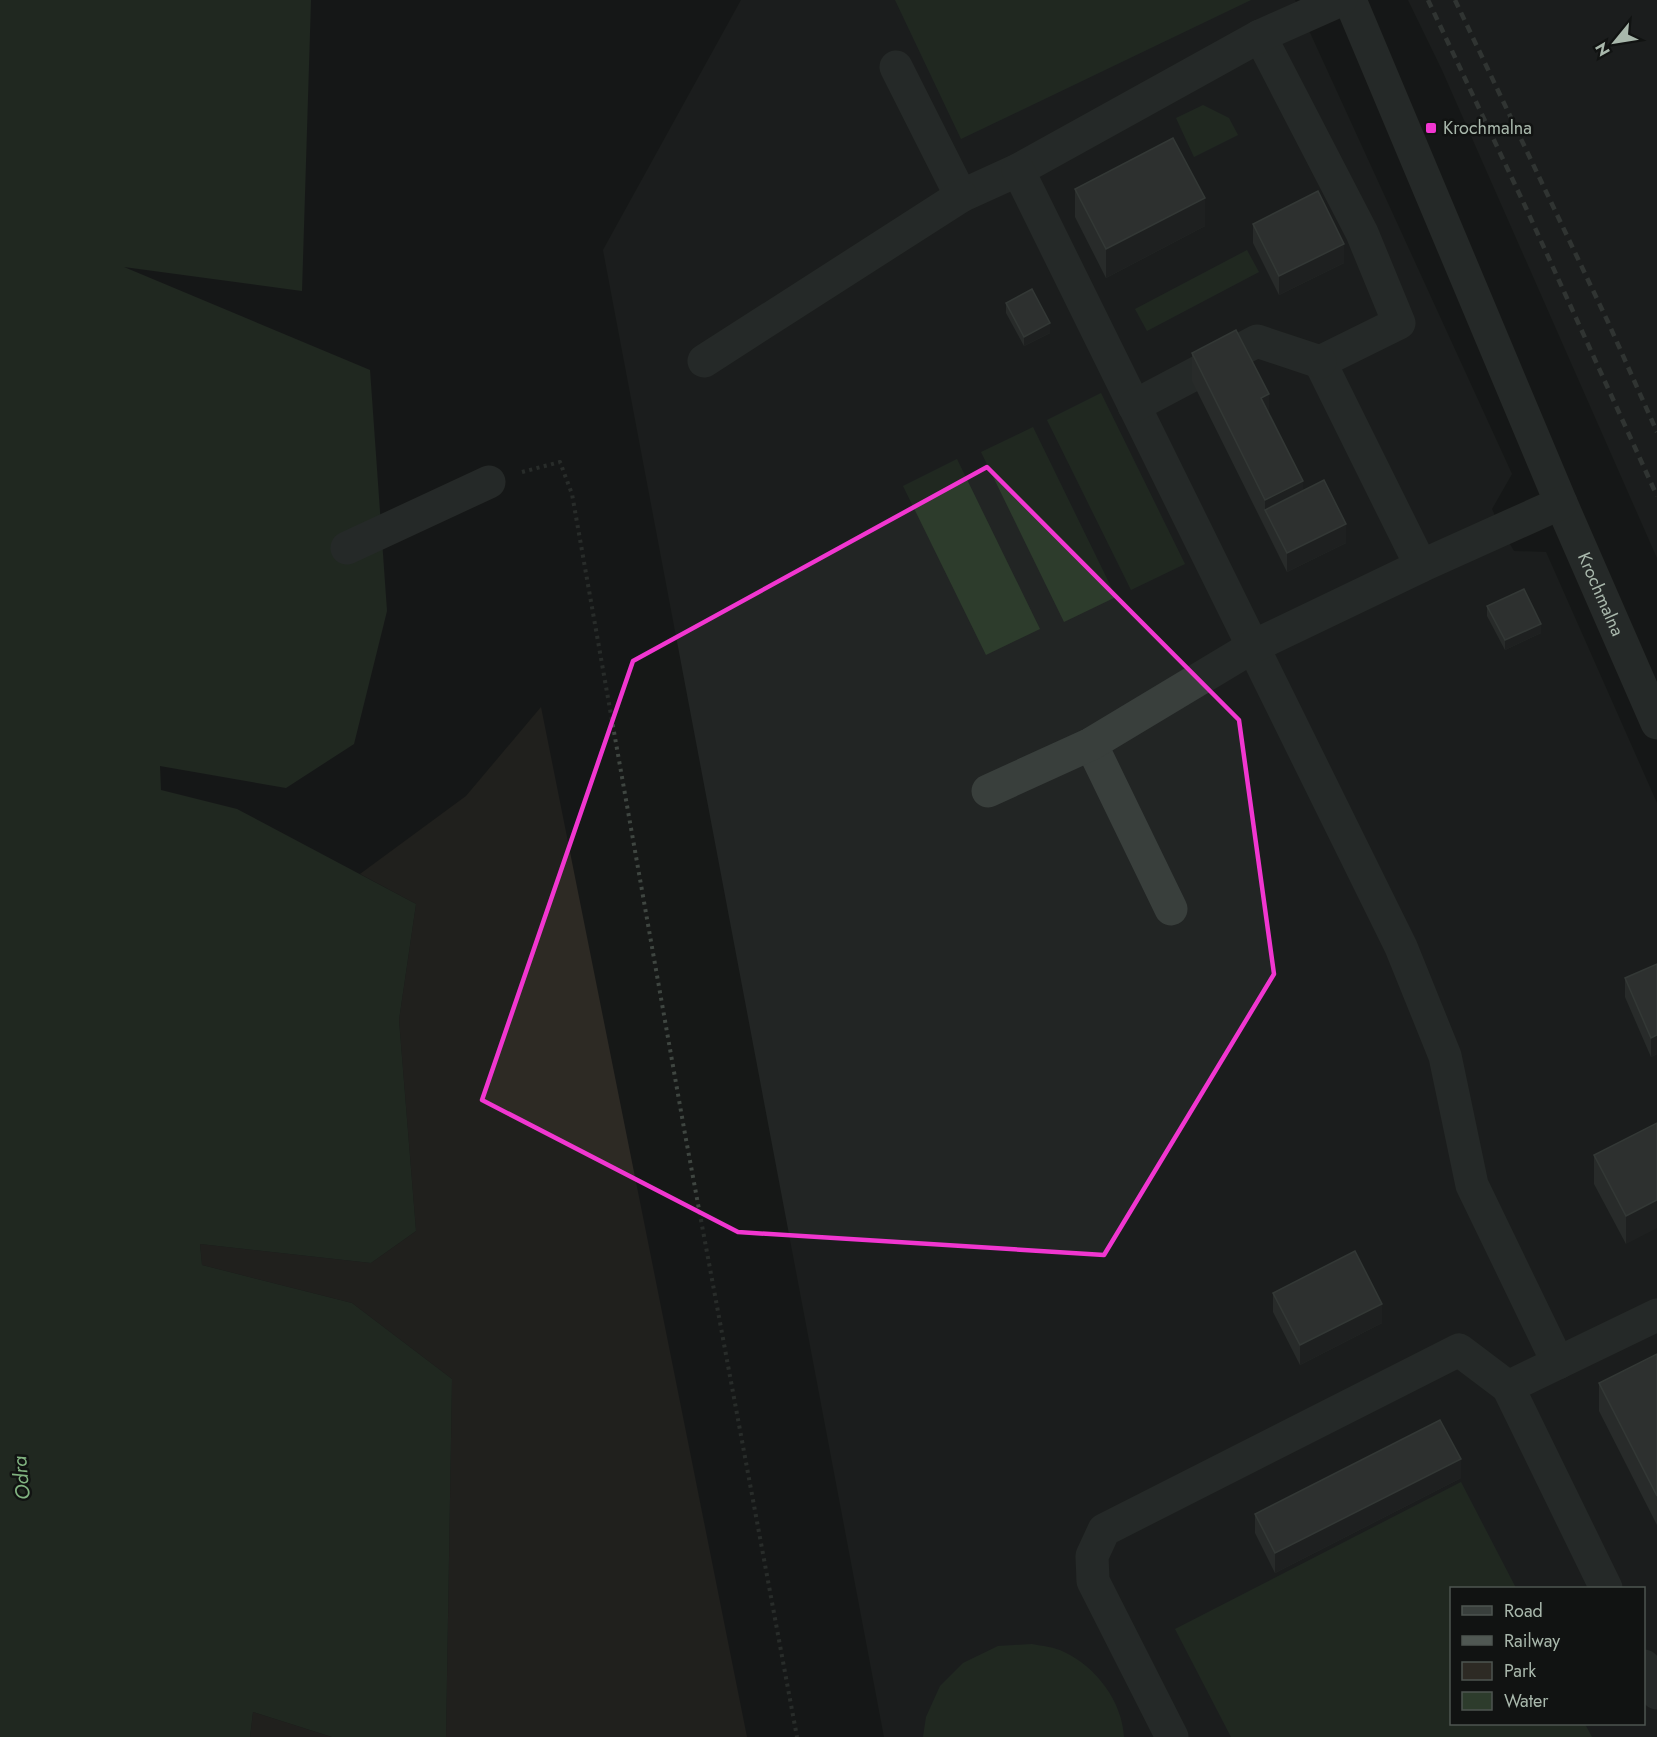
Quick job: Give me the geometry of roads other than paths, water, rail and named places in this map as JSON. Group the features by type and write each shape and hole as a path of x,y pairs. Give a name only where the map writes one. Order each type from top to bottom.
{"street":[{"path":"704,361 961,196 1018,170 1260,36 1341,0"},
{"name":"Krochmalna","path":"1350,0 1561,503 1657,723"},
{"path":"1134,406 1257,341 1320,362 1399,323 1362,233 1260,36"},
{"path":"896,67 961,196"},
{"path":"1018,170 1401,947 1445,1056 1472,1185 1558,1363"},
{"path":"1320,362 1421,566"},
{"path":"347,548 489,482"},
{"path":"988,791 1091,744 1254,646 1421,566 1561,503"},
{"path":"1091,744 1171,909"},
{"path":"1508,1387 1657,1315"},
{"path":"1172,1737 1093,1581 1092,1556 1104,1530 1459,1350 1508,1387 1606,1587"},
{"path":"1645,1668 1657,1694"}],"water":[{"name":"Odra","path":"0,0 311,0 302,291 124,267 370,370 387,611 354,744 286,788 160,766 161,790 237,809 416,904 399,1020 416,1231 371,1263 200,1244 202,1265 352,1303 452,1379 446,1737 332,1737 253,1712 250,1737 0,1737"},
{"path":"895,0 1251,0 961,139"},
{"path":"1203,105 1229,118 1238,135 1194,157 1176,118"},
{"path":"1247,250 1259,272 1147,331 1135,309"},
{"path":"1101,393 1185,564 1131,590 1047,420"},
{"path":"1033,427 1116,597 1064,622 981,452"},
{"path":"957,459 1040,629 986,655 903,486"},
{"path":"1461,1482 1515,1587 1450,1587 1450,1725 1586,1725 1592,1737 1231,1737 1175,1629"},
{"path":"1032,1644 1064,1652 1076,1658 1097,1676 1113,1698 1124,1737 923,1737 926,1717 940,1686 963,1663 998,1646"}],"railway":[{"path":"1428,0 1657,496"},
{"path":"1455,0 1608,322 1657,432"}],"place":[{"name":"Krochmalna","path":"1431,128"}]}
